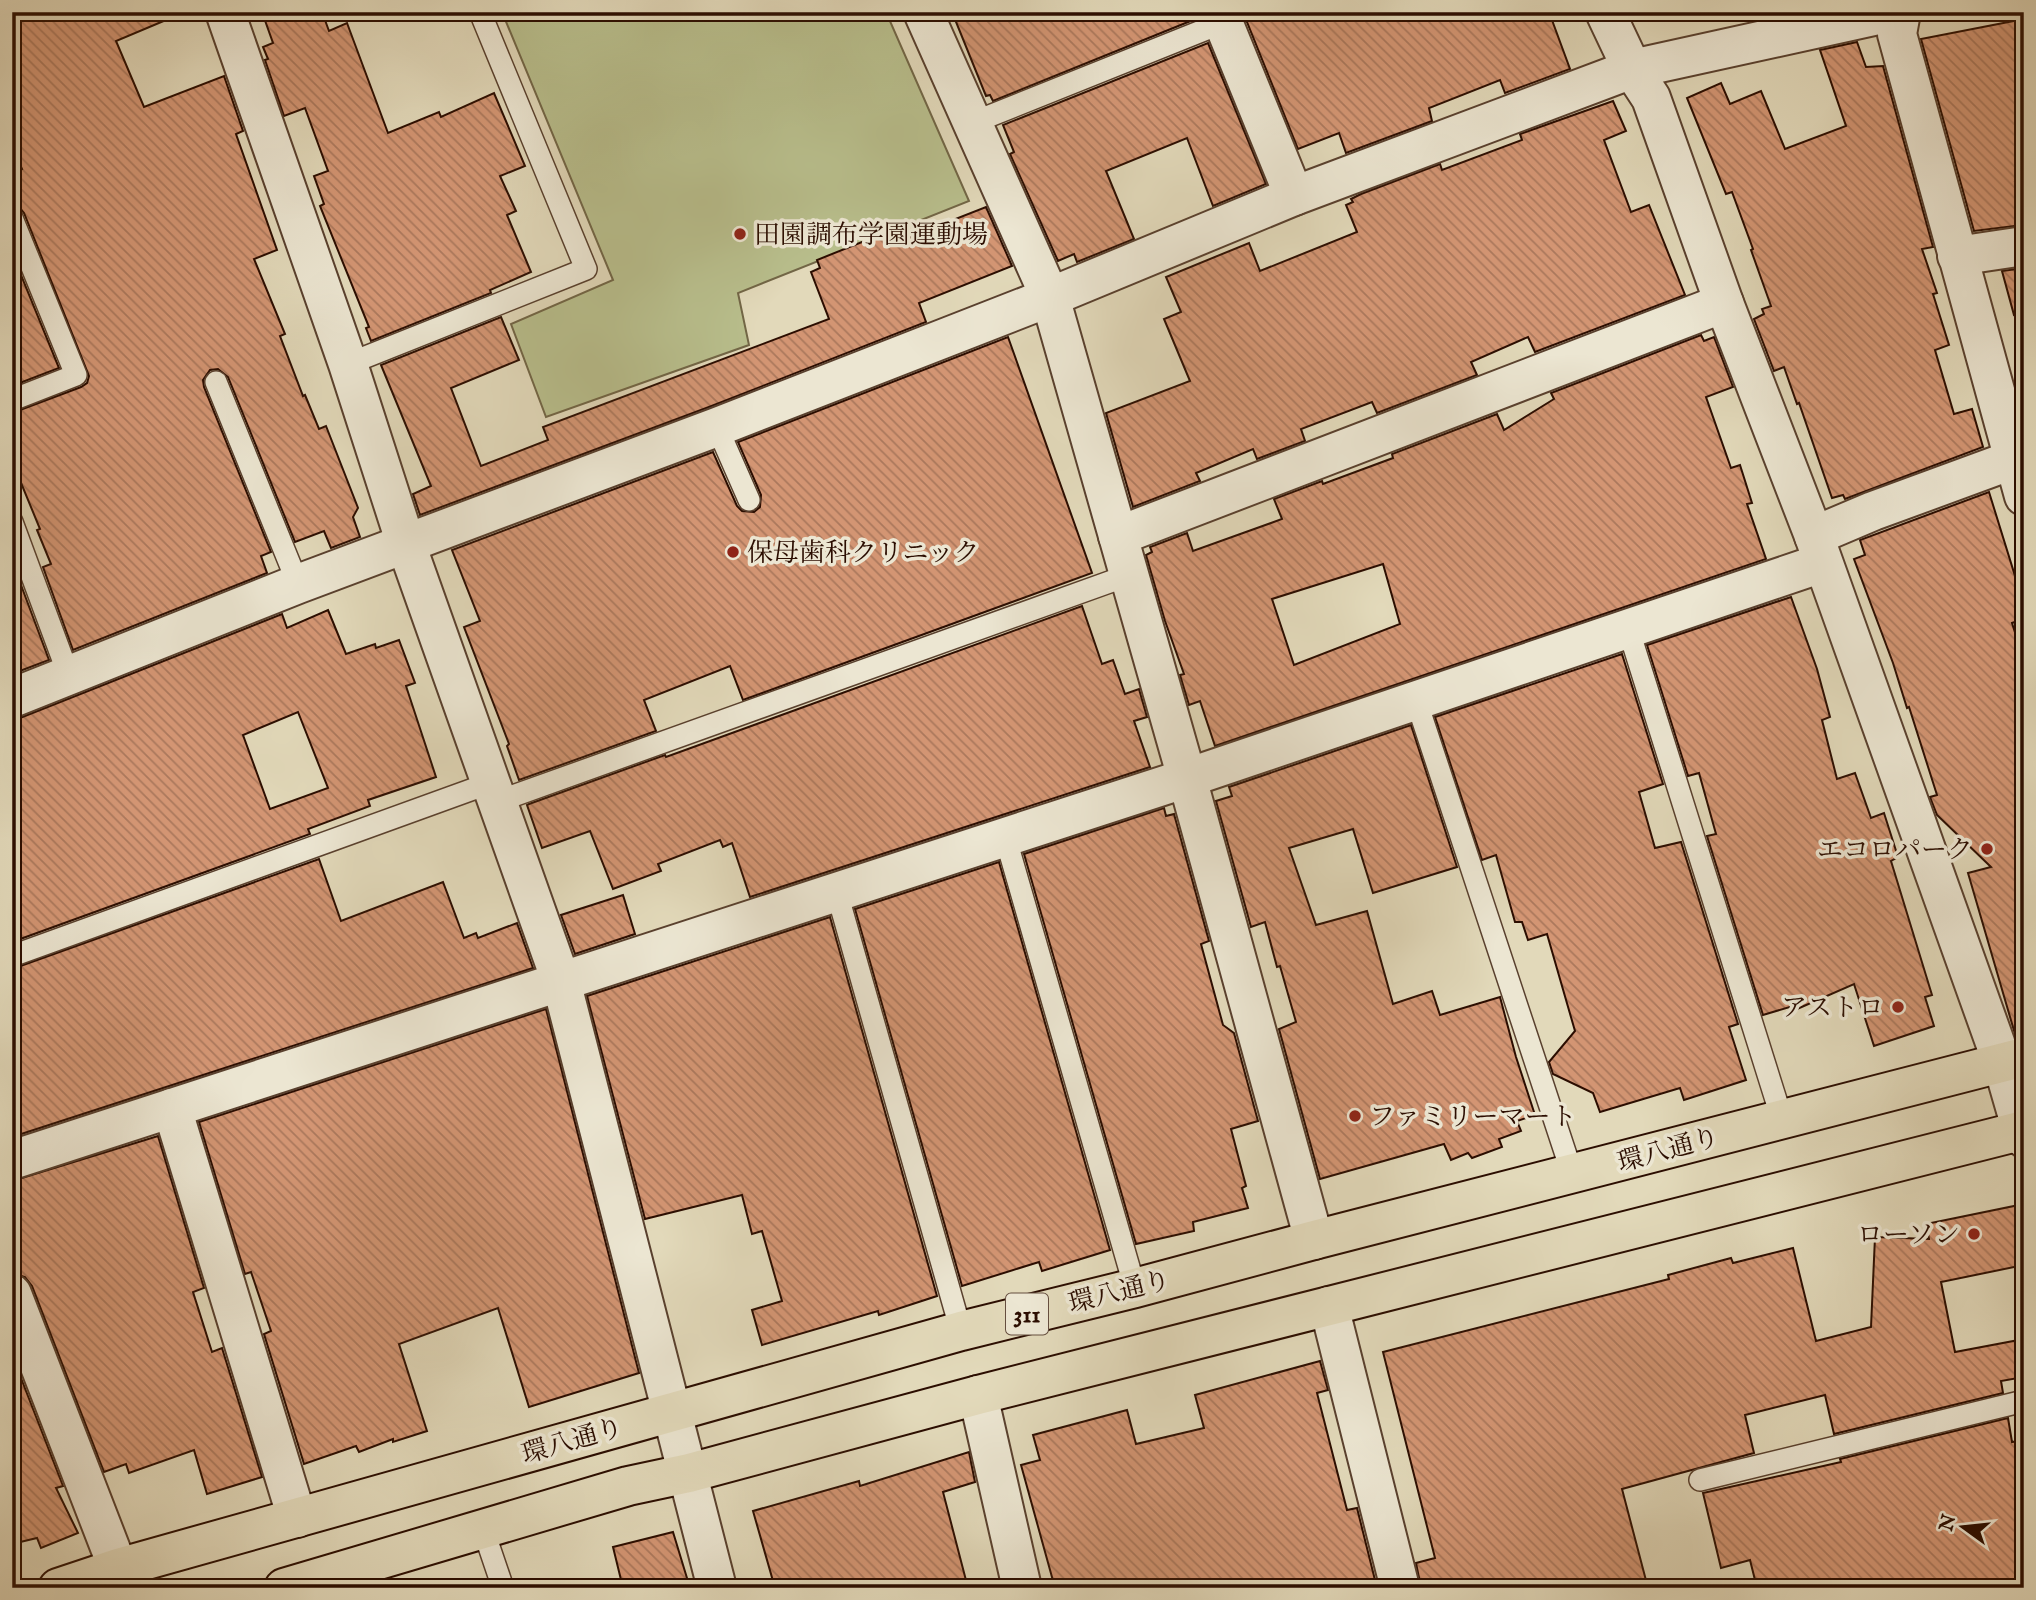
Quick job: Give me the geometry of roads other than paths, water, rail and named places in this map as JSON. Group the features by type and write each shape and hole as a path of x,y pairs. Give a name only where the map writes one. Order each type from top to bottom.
{"main road":[{"name":"環八通り","path":"58,1588 118,1568 961,1331 2013,1060"},
{"path":"284,1588 628,1486 1329,1306 2023,1133"}],"street":[{"path":"225,12 348,364 406,544 561,981 674,1411 717,1588"},
{"path":"923,12 1050,296 1187,778 1314,1240"},
{"path":"1605,12 1632,69 1651,98 1724,303 2013,1060 2023,1133"},
{"path":"12,698 298,584 717,427 1050,296 1294,195 1632,69 1892,12"},
{"path":"1901,12 1897,34 2024,496"},
{"path":"1221,17 1294,195"},
{"path":"1957,256 2024,246"},
{"path":"1118,537 1724,303"},
{"path":"12,1160 1187,778 1628,628 1818,550 1872,511 2012,460"},
{"path":"172,1108 297,1518"},
{"path":"12,1294 118,1568"},
{"path":"1329,1306 1400,1588"},
{"path":"978,1395 1022,1588"}],"lane":[{"path":"348,364 586,269 480,12"},
{"path":"972,123 1221,17"},
{"path":"12,218 76,375 12,400"},
{"path":"216,382 298,584"},
{"path":"717,427 748,500"},
{"path":"12,522 69,676"},
{"path":"12,956 1129,575"},
{"path":"1628,628 1782,1119"},
{"path":"1416,700 1572,1173"},
{"path":"1005,836 1135,1288"},
{"path":"837,893 961,1331"},
{"path":"1699,1480 2024,1401"},
{"path":"483,1529 503,1588"}],"place":[{"name":"田園調布学園運動場","path":"740,234"},
{"name":"保母歯科クリニック","path":"733,552"},
{"name":"エコロパーク","path":"1987,849"},
{"name":"アストロ","path":"1898,1007"},
{"name":"ファミリーマート","path":"1355,1116"},
{"name":"ローソン","path":"1974,1234"}]}
